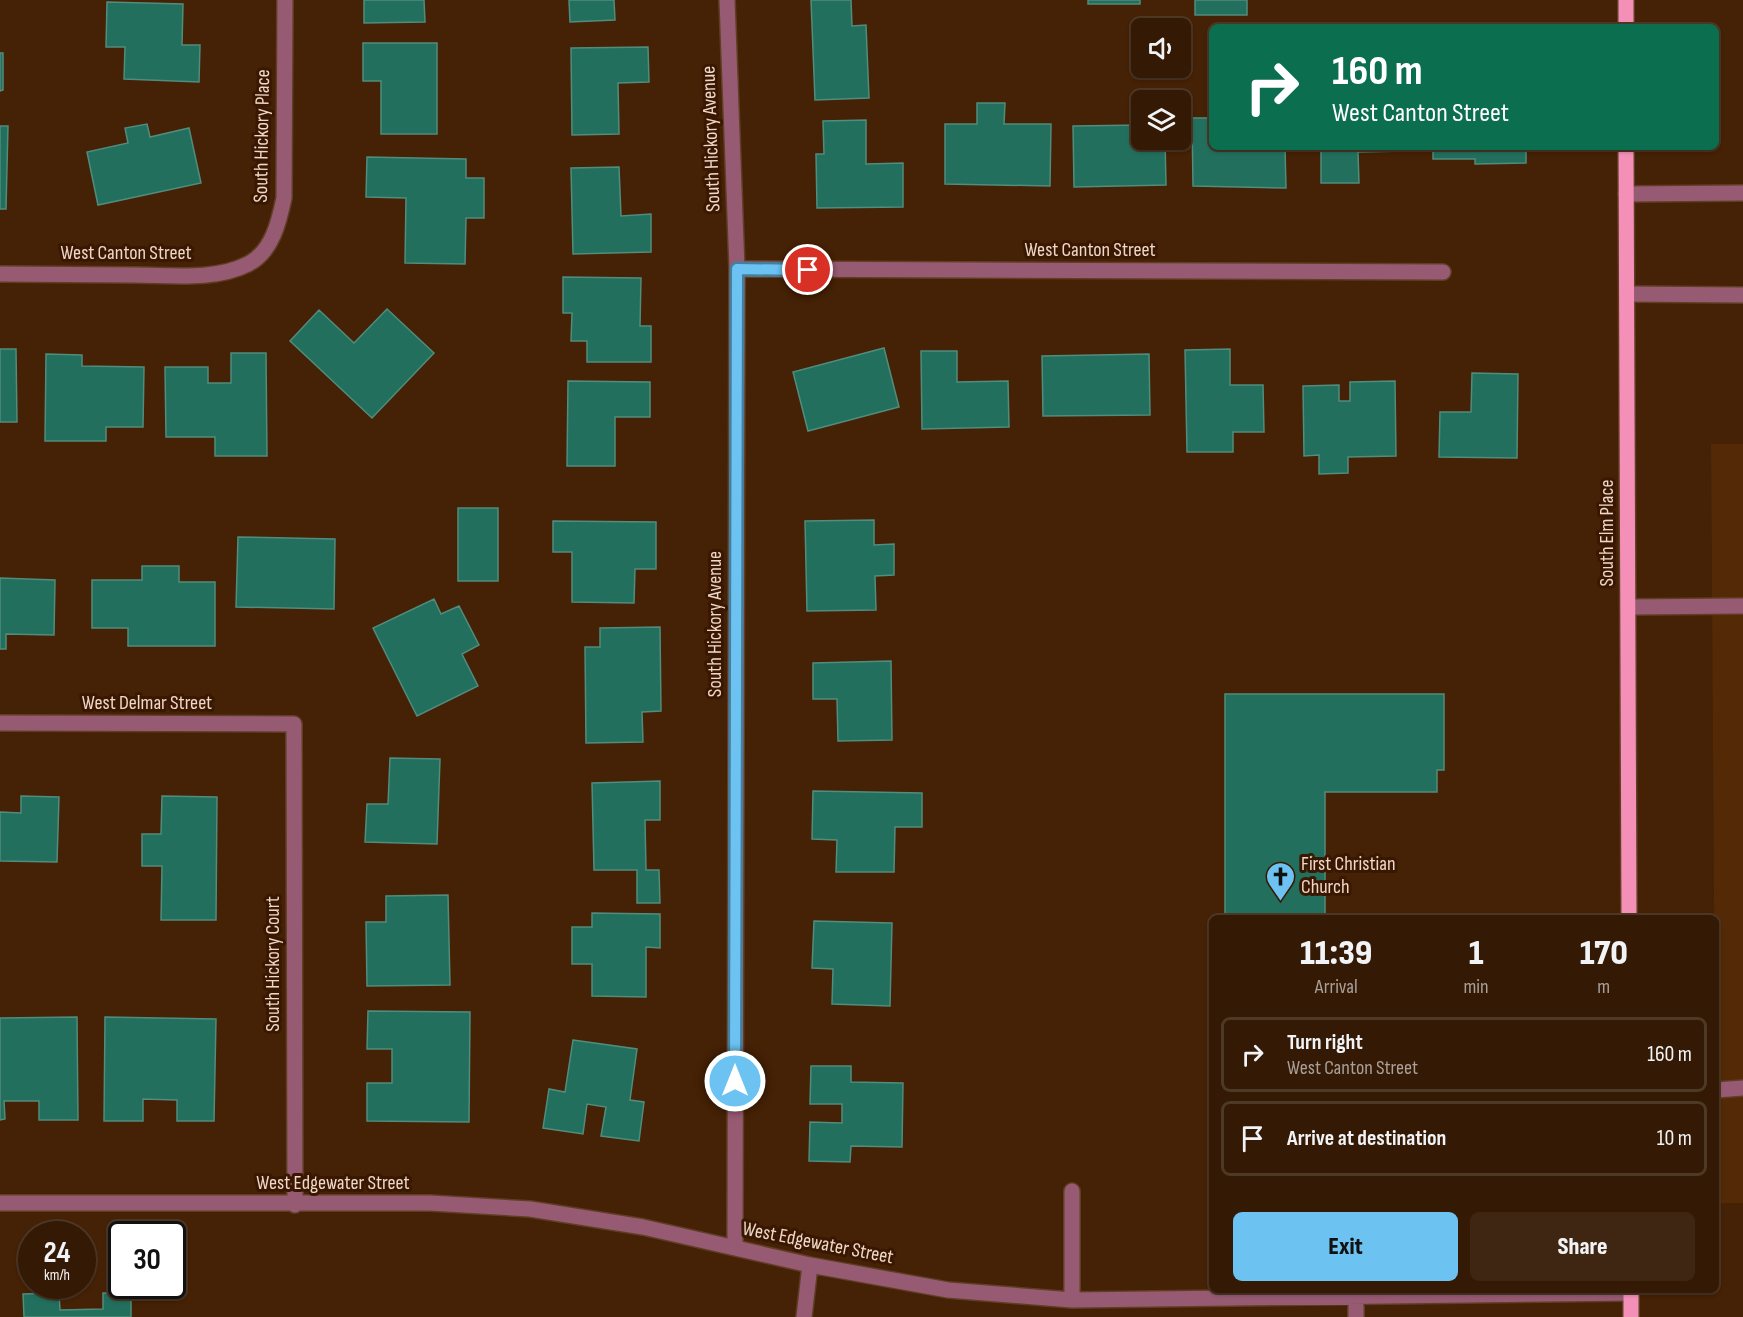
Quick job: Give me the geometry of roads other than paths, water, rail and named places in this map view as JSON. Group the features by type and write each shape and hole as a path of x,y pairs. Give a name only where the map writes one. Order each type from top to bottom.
{"main road":[{"path":"1626,0 1626,24"},
{"name":"South Elm Place","path":"1626,150 1629,915"},
{"path":"1630,1293 1631,1317"}],"street":[{"name":"South Hickory Place","path":"250,263 271,239 279,224 284,198 285,0"},
{"name":"South Hickory Avenue","path":"727,0 737,269 735,1248"},
{"path":"1626,194 1743,193"},
{"name":"West Canton Street","path":"0,274 190,275 228,272 250,263"},
{"name":"West Canton Street","path":"737,269 1443,272"},
{"path":"1627,294 1743,295"},
{"path":"1628,608 1743,606"},
{"name":"West Delmar Street","path":"0,723 294,724"},
{"name":"South Hickory Court","path":"294,724 295,1204"},
{"path":"1719,1090 1743,1088"},
{"path":"1072,1191 1072,1300"},
{"name":"West Edgewater Street","path":"0,1203 430,1203 530,1209 643,1227 810,1265 948,1290 1072,1300 1575,1293"},
{"path":"804,1317 810,1265"},
{"path":"1356,1297 1356,1317"}],"place":[{"name":"First Christian Church","path":"1280,902"}]}
